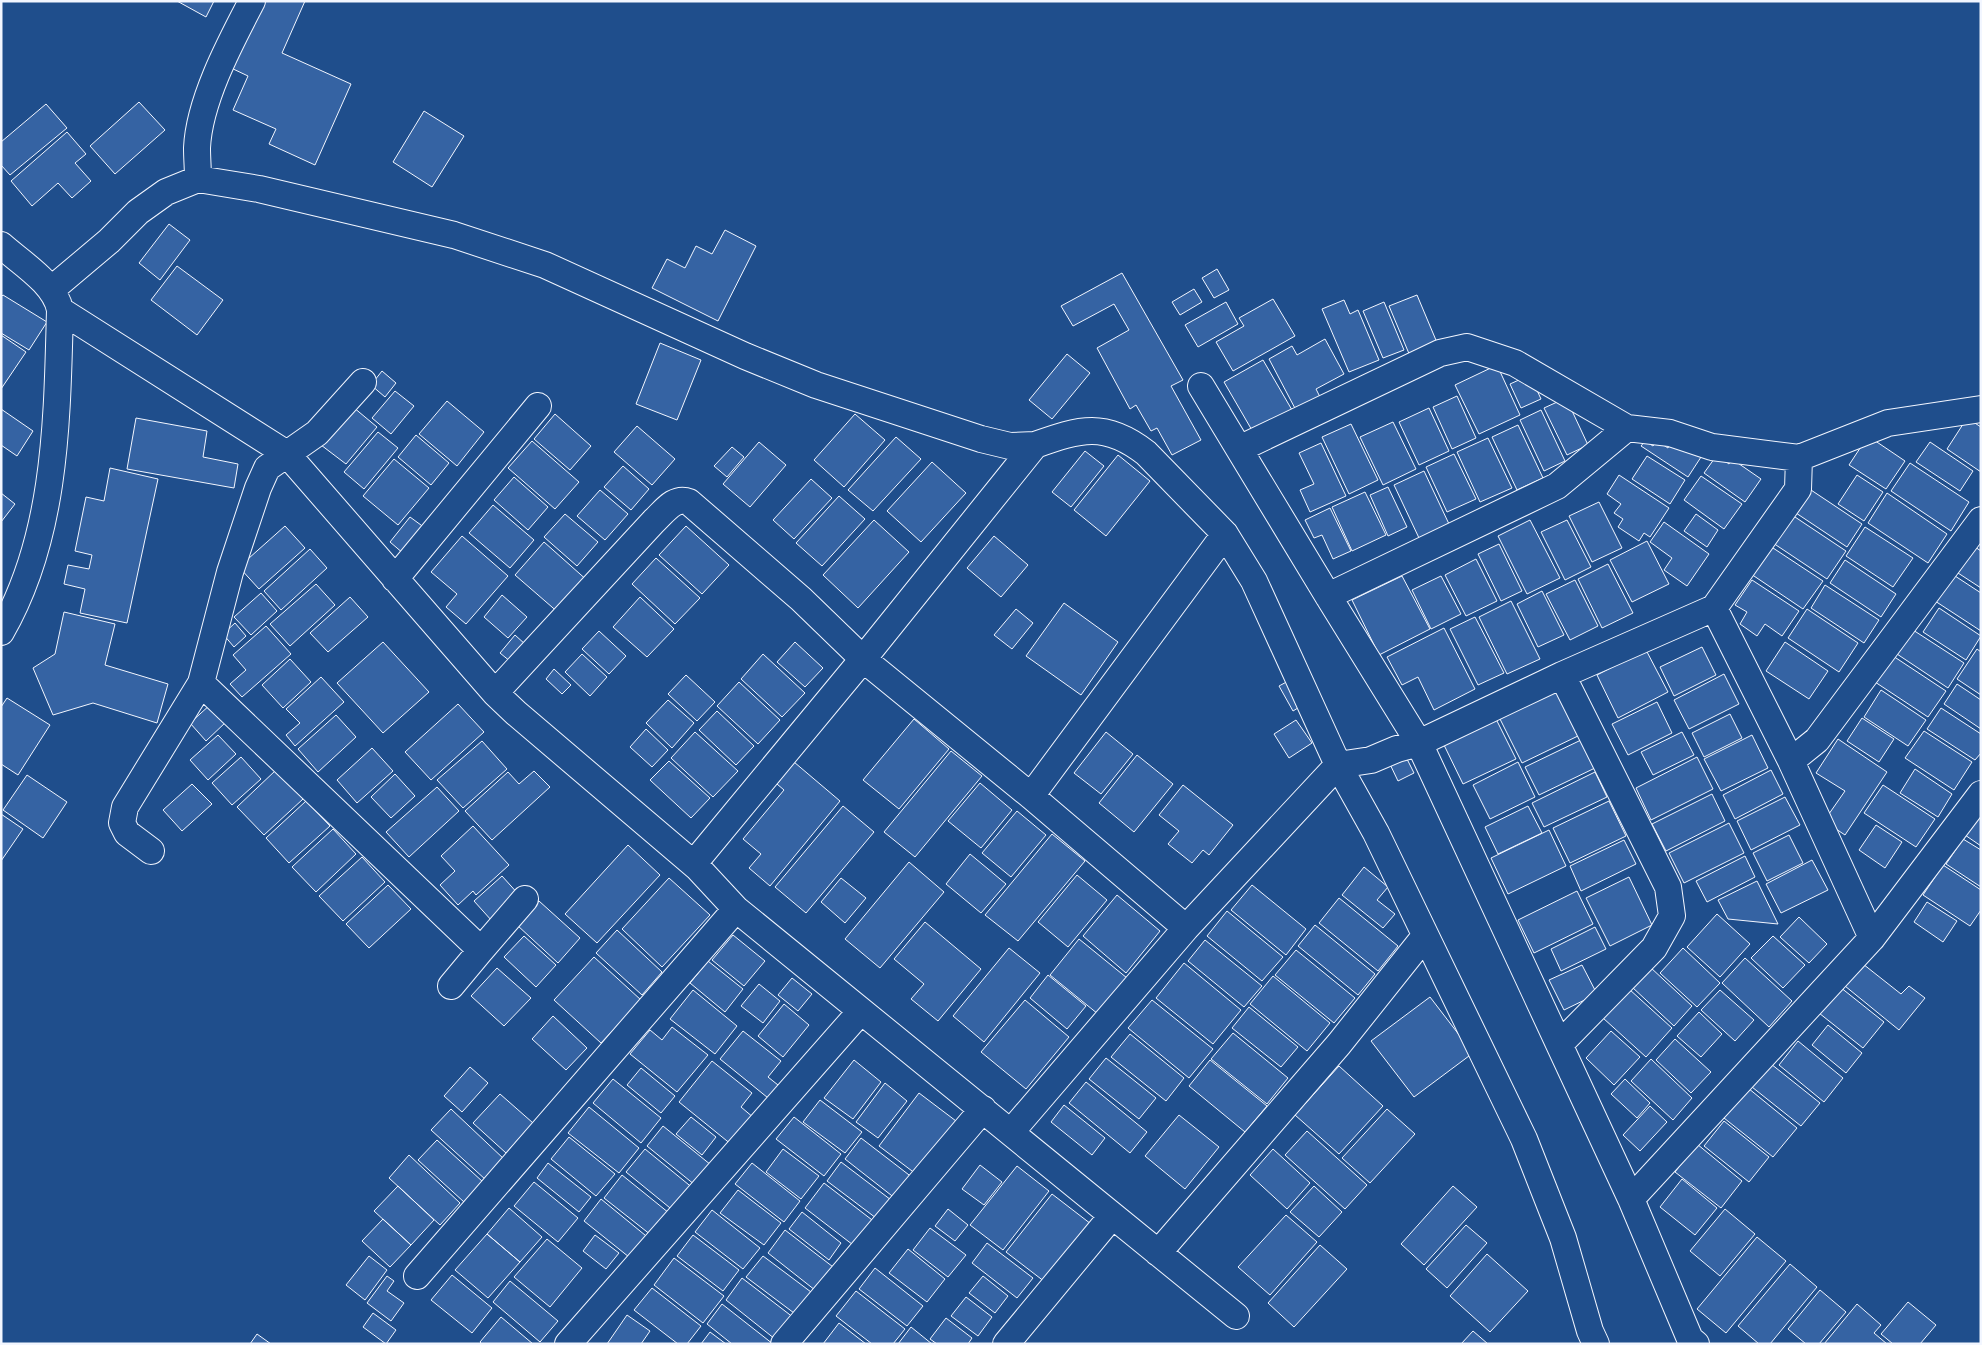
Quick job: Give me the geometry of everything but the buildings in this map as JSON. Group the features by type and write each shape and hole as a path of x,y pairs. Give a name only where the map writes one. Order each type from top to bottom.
{"street":[{"path":"198,179 197,147 206,101 252,1"},
{"path":"1,632 14,610 33,562 48,493 57,412 56,300 138,212 166,192 198,179 259,190 454,235 545,265 736,353 816,385 981,440 1010,446 1035,445 1066,434 1088,430 1114,434 1135,444 1146,453 1225,534 1254,581 1338,765 1376,834 1524,1139 1563,1238 1590,1331 1596,1344"},
{"path":"1,245 56,300 287,454 394,579 495,693 516,713 697,867 736,909 1236,1316"},
{"path":"1239,449 1440,353 1467,347 1515,363 1627,428 1670,433 1712,447 1799,458 1888,423 1981,409"},
{"path":"151,851 127,833 122,822 125,808 201,683 230,572 258,488 267,468 317,433 363,382"},
{"path":"1201,386 1328,596 1408,746 1560,1044 1631,1199 1690,1339 1696,1344"},
{"path":"394,579 538,406"},
{"path":"1328,596 1558,486 1627,428"},
{"path":"697,867 697,861 700,856 863,659 1035,445"},
{"path":"1011,1132 1186,928 1338,765 1371,760 1408,746 1714,608 1798,489 1799,458"},
{"path":"495,693 654,521 679,500 689,502 800,599 863,659 1031,796 1186,928"},
{"path":"1791,761 1816,740 1981,520"},
{"path":"1031,796 1225,534"},
{"path":"1714,608 1791,761 1872,938"},
{"path":"1560,1044 1654,948 1672,916 1668,887 1562,675"},
{"path":"201,683 481,950"},
{"path":"1631,1199 1872,938 1981,794"},
{"path":"451,986 525,899"},
{"path":"417,1276 736,909"},
{"path":"1158,1253 1339,1044 1425,936"},
{"path":"568,1344 861,1011"},
{"path":"784,1344 983,1109"},
{"path":"1006,1344 1112,1216"}]}
